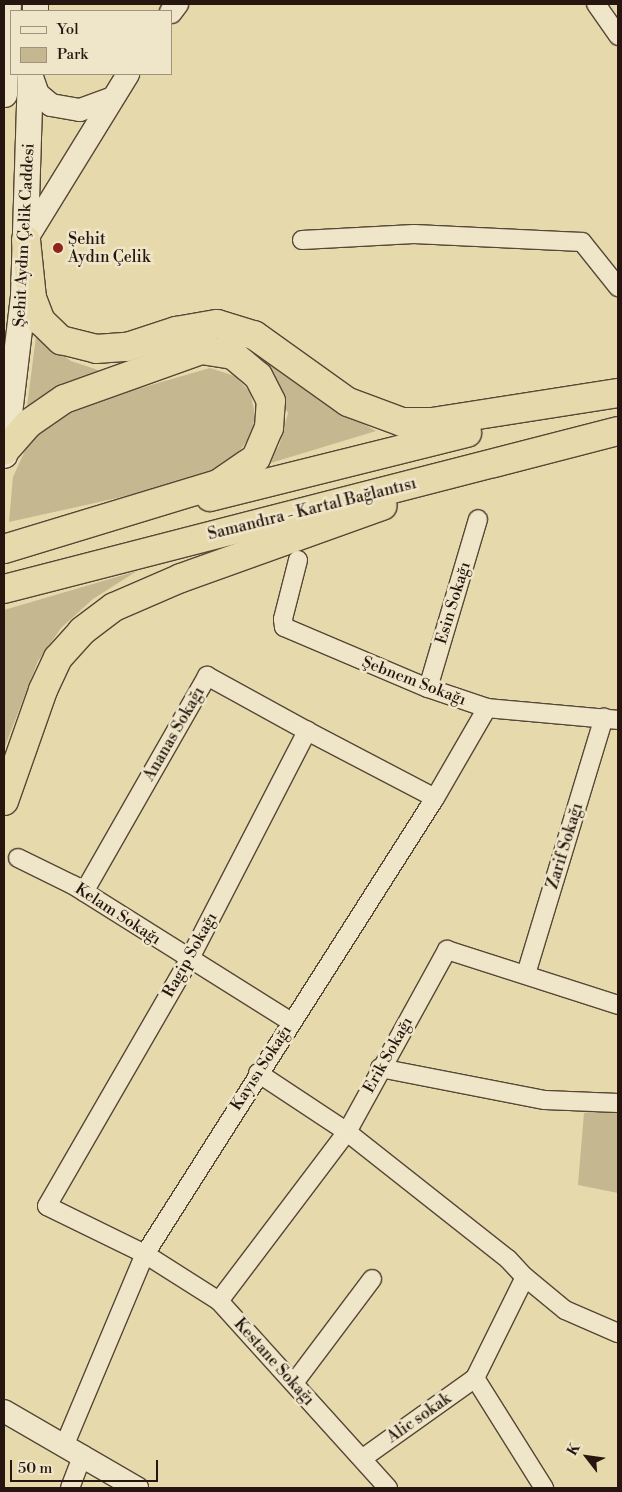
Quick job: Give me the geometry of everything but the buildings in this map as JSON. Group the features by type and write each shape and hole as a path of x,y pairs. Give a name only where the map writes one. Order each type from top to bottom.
{"highway":[{"path":"26,240 32,298 42,321 61,340 96,349 127,347 176,331 217,324 254,335 348,402 402,422 433,422 618,394"},
{"path":"4,452 28,424 64,399 201,350 233,355 258,376 271,401 269,428 256,458 218,484 6,549"},
{"path":"6,549 618,394"},
{"name":"Samandıra - Kartal Bağlantısı","path":"5,589 618,431"},
{"path":"4,801 43,690 58,658 82,631 114,607 181,578 308,535 482,466"}],"main road":[{"path":"4,94 8,4"},
{"name":"Şehit Aydın Çelik Caddesi","path":"4,452 23,296 30,75"}],"street":[{"path":"596,4 618,36"},
{"path":"30,75 38,94 51,105 80,110 110,99"},
{"path":"26,240 110,99 127,75"},
{"path":"302,240 414,234 582,242 618,287"},
{"name":"Esin Sokağı","path":"428,688 478,519"},
{"name":"Şebnem Sokağı","path":"298,560 282,619 284,627 428,688 487,708 611,719"},
{"name":"Ananas Sokağı","path":"84,892 207,676 307,732"},
{"name":"Kayısı Sokağı","path":"70,1488 74,1449 145,1254 258,1073 435,798 487,708"},
{"name":"Zarif Sokağı","path":"526,974 611,719"},
{"path":"307,732 435,798"},
{"name":"Ragip Sokağı","path":"145,1254 47,1206 189,960 307,732"},
{"name":"Kelam Sokağı","path":"18,858 84,892 189,960 291,1022"},
{"name":"Erik Sokağı","path":"219,1301 347,1132 380,1068 448,950 618,1005"},
{"path":"380,1068 546,1100 618,1103"},
{"path":"258,1073 347,1132 508,1258 525,1277 565,1310 618,1332"},
{"name":"Kestane Sokağı","path":"145,1254 219,1301 363,1458 388,1488"},
{"path":"525,1277 476,1378 544,1488"},
{"path":"294,1383 372,1279"},
{"name":"Alic sokak","path":"363,1458 476,1378"},
{"path":"4,1411 74,1449 137,1488"}],"green space":[{"path":"37,329 44,342 71,361 107,373 26,414"},
{"path":"263,360 314,396 376,431 264,465 279,446 288,413"},
{"path":"210,368 235,376 250,392 255,414 252,434 235,457 203,479 9,522 13,477 28,444 68,409"},
{"path":"137,571 93,599 61,628 38,661 4,749 4,610"},
{"path":"600,1110 618,1112 618,1193 578,1185 584,1113"}],"place":[{"name":"Şehit Aydın Çelik","path":"58,248"}]}
